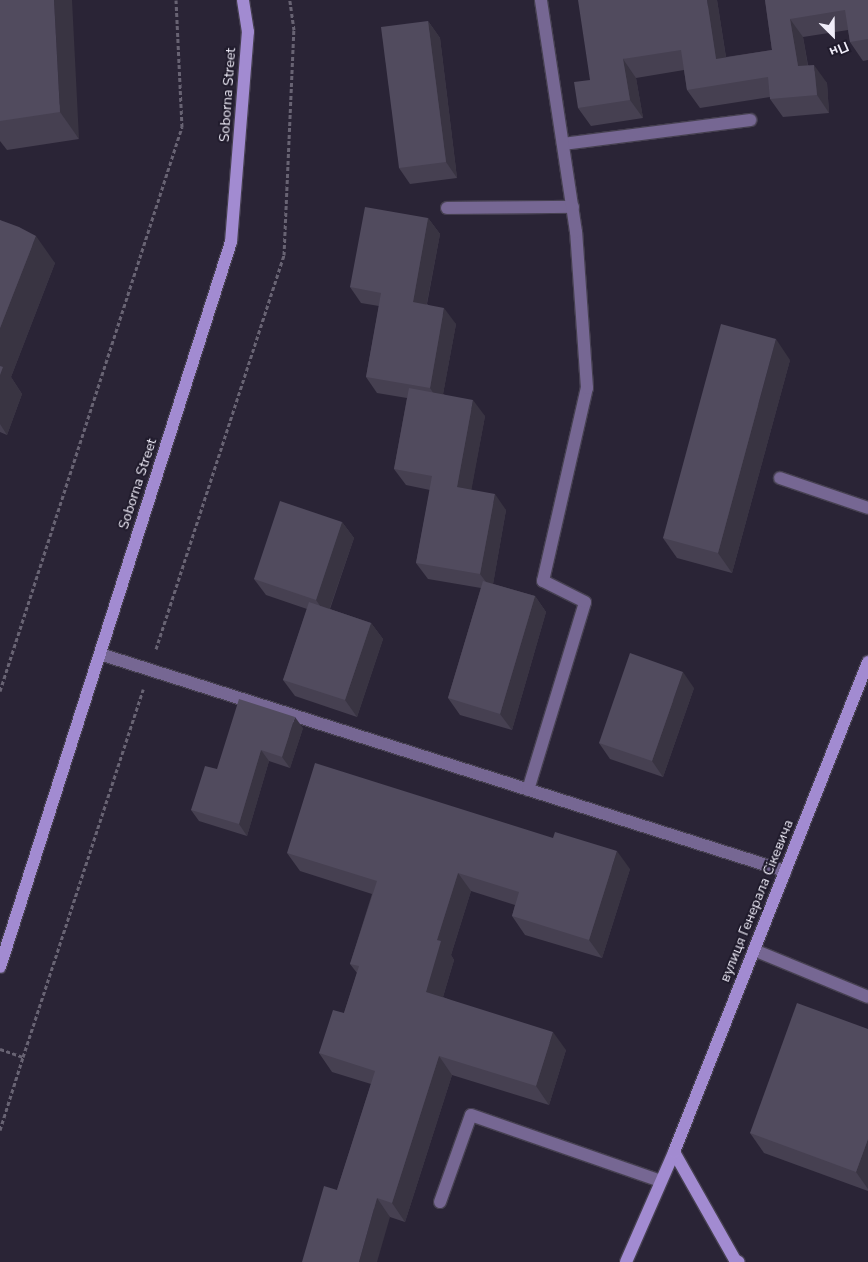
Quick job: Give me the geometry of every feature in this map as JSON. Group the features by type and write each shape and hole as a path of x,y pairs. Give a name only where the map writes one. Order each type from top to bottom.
{"street":[{"name":"Soborna Street","path":"0,967 232,242 248,32 243,0"},
{"path":"528,790 586,602 543,581 586,388 576,232 541,0"},
{"path":"563,144 750,120"},
{"path":"447,208 572,207"},
{"path":"780,478 868,508"},
{"path":"100,654 785,871"},
{"name":"вулиця Генерала Сікевича","path":"626,1262 674,1152 868,662"},
{"path":"754,950 868,997"},
{"path":"440,1202 471,1114 660,1181"},
{"path":"674,1152 736,1260 739,1262"}],"path":[{"path":"0,691 182,127 176,0"},
{"path":"0,1130 284,255 294,30 290,0"},
{"path":"0,1049 23,1057"}],"building":[{"path":"0,0 54,0 60,112 0,121"},
{"path":"578,0 707,0 716,59 772,50 765,0 868,0 868,39 850,42 845,10 790,19 798,66 814,65 817,95 770,99 768,77 687,90 681,50 623,59 630,100 578,108 574,82 590,80"},
{"path":"428,21 446,162 399,168 381,27"},
{"path":"365,207 428,218 413,302 444,308 430,388 366,377 381,293 350,287"},
{"path":"0,220 36,236 0,328"},
{"path":"721,324 776,339 718,553 663,538"},
{"path":"409,388 473,400 457,487 495,494 480,574 416,563 432,476 394,469"},
{"path":"280,501 342,522 316,600 254,579"},
{"path":"483,581 535,596 500,714 448,698"},
{"path":"309,602 371,623 345,700 283,680"},
{"path":"630,653 683,672 652,761 599,743"},
{"path":"239,699 295,717 282,757 261,750 239,824 191,810 205,766 217,769"},
{"path":"315,763 553,838 555,832 617,851 589,940 512,916 519,892 458,873 437,940 441,941 426,992 553,1032 536,1086 439,1056 392,1203 377,1198 359,1262 302,1262 324,1186 337,1190 375,1071 319,1053 333,1010 344,1013 359,966 350,964 377,881 287,853"},
{"path":"797,1003 868,1029 868,1139 856,1172 750,1133"}]}
